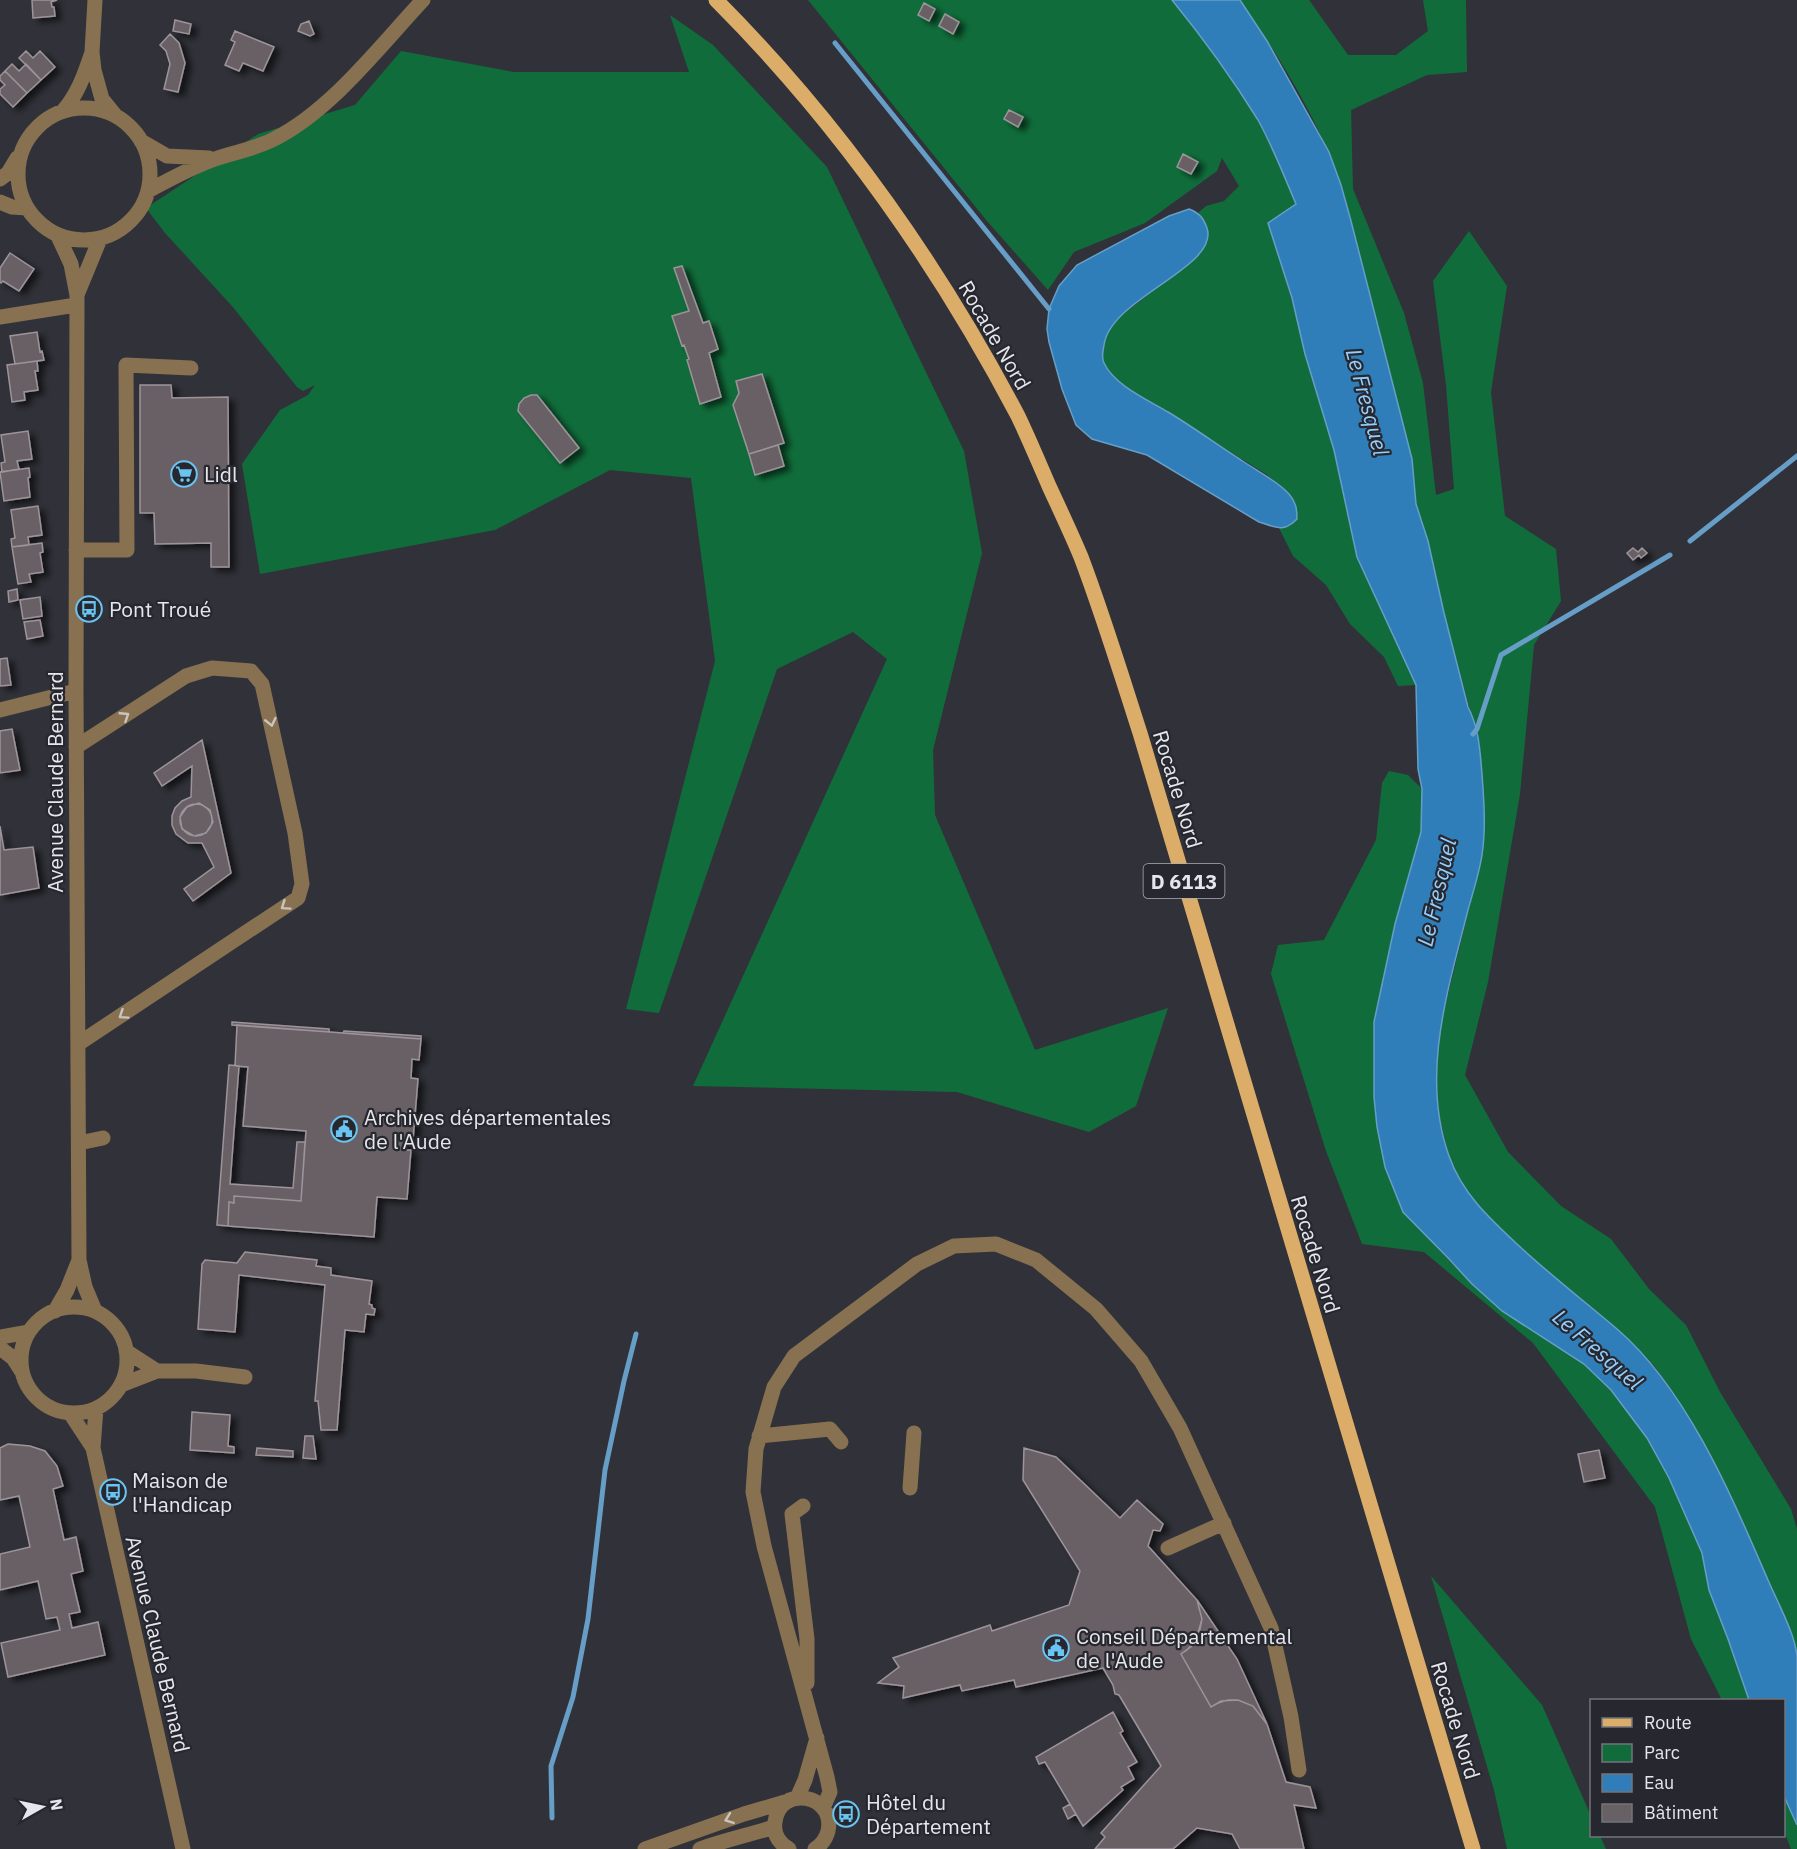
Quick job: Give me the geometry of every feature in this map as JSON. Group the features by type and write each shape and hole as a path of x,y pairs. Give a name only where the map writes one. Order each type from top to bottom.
{"main road":[{"name":"Rocade Nord","path":"716,0 753,37 819,113 890,205 962,315 1019,418 1080,555 1140,733 1473,1849"}],"street":[{"path":"63,111 72,100 85,74 92,52 95,0"},
{"path":"409,15 417,0"},
{"path":"148,191 195,167 276,139 308,118 350,79 423,0"},
{"path":"21,153 17,172 20,191 27,208 41,224 58,236 79,240 100,239 117,232 131,221 141,207 148,191 150,174 148,156 130,126 115,115 102,99 92,52"},
{"path":"0,179 8,173 27,139 49,117 80,107 98,109 115,115"},
{"path":"141,141 167,156 218,158"},
{"path":"0,202 12,207 27,208"},
{"name":"Avenue Claude Bernard","path":"58,236 71,264 76,300 79,1260 85,1287 95,1311"},
{"name":"Avenue Claude Bernard","path":"76,300 100,239"},
{"path":"0,317 76,300"},
{"path":"76,550 128,550 126,365 191,368"},
{"path":"76,747 186,676 212,668 251,671 262,684 296,833 302,884 298,898 78,1044"},
{"path":"0,710 76,691"},
{"path":"78,1143 103,1138"},
{"path":"823,1808 830,1792 764,1546 753,1492 759,1436 774,1387 794,1356 917,1264 954,1246 996,1245 1036,1260 1096,1309 1141,1361 1180,1428 1271,1628 1291,1717 1299,1770"},
{"name":"Avenue Claude Bernard","path":"55,1311 68,1290 79,1260"},
{"path":"0,1348 13,1358 29,1388 40,1401 54,1410 70,1413 84,1413 96,1409 111,1399 121,1385 126,1368 126,1351 120,1335 110,1321 95,1311 68,1307 40,1319 29,1332 23,1345 22,1373"},
{"path":"0,1337 29,1332"},
{"path":"126,1351 157,1371"},
{"path":"121,1385 157,1371 196,1371 245,1377"},
{"name":"Avenue Claude Bernard","path":"96,1409 93,1448 183,1849"},
{"name":"Avenue Claude Bernard","path":"70,1413 93,1448"},
{"path":"759,1436 830,1429 841,1442"},
{"path":"910,1488 914,1433"},
{"path":"803,1506 792,1514 807,1639 808,1707"},
{"path":"1168,1548 1224,1522"},
{"path":"789,1849 780,1842 774,1827 775,1818 779,1809 791,1800 805,1780 817,1738"},
{"path":"645,1849 744,1814 791,1800 811,1799 823,1808 828,1816 828,1834 822,1847"},
{"path":"700,1849 774,1827"}],"green space":[{"path":"808,0 1172,0 1217,59 1258,121 1296,205 1268,223 1334,450 1357,557 1416,685 1398,686 1384,657 1350,624 1326,585 1293,556 1279,528 1291,526 1289,493 1266,474 1133,392 1108,372 1102,359 1105,338 1116,320 1168,279 1204,220 1198,213 1206,206 1224,201 1239,186 1222,158 1217,171 1145,223 1074,252 1048,290 987,221"},
{"path":"1240,0 1309,0 1348,55 1396,55 1428,31 1423,0 1466,0 1467,72 1427,75 1351,110 1353,189 1404,313 1423,383 1436,495 1454,489 1446,385 1433,281 1469,231 1507,286 1491,392 1505,516 1556,549 1561,601 1534,645 1520,794 1488,982 1465,1075 1508,1152 1561,1206 1611,1239 1649,1289 1686,1325 1720,1392 1791,1509 1797,1529 1797,1654 1782,1612 1727,1488 1673,1392 1654,1366 1633,1344 1546,1271 1488,1218 1474,1202 1456,1174 1449,1157 1439,1115 1436,1080 1440,1027 1480,864 1485,822 1480,748 1444,613 1428,541 1416,504 1412,459 1341,185 1326,147 1298,91"},
{"path":"670,15 713,45 827,167 964,451 982,553 933,750 935,815 1035,1050 1168,1008 1136,1106 1089,1132 957,1092 693,1086 887,659 853,632 777,669 659,1013 626,1009 715,661 691,478 610,470 495,530 260,574 242,464 280,410 308,395 315,385 303,391 297,387 232,306 165,233 146,208 258,134 355,105 401,51 514,72 689,72"},
{"path":"1389,771 1408,775 1422,789 1421,832 1410,875 1385,1167 1404,1212 1454,1266 1481,1278 1598,1368 1663,1451 1726,1610 1754,1699 1721,1699 1691,1639 1655,1507 1533,1343 1424,1252 1362,1244 1326,1151 1271,974 1278,945 1324,940 1376,840 1382,783"},
{"path":"1431,1576 1542,1705 1590,1814 1590,1837 1600,1837 1606,1849 1507,1849 1494,1790"},
{"path":"1785,1797 1797,1818 1797,1849 1791,1849 1785,1834"}],"water":[{"name":"Le Fresquel","path":"1172,0 1240,0 1267,41 1329,152 1351,221 1412,459 1416,504 1428,541 1468,707 1477,731 1483,794 1482,855 1446,1002 1437,1064 1437,1095 1441,1125 1449,1156 1461,1182 1487,1214 1529,1255 1617,1329 1642,1354 1686,1413 1723,1480 1796,1647 1797,1825 1785,1798 1785,1699 1749,1699 1709,1590 1702,1553 1669,1478 1647,1438 1611,1390 1584,1364 1502,1311 1472,1284 1403,1212 1385,1167 1374,1097 1374,1022 1395,924 1421,832 1422,789 1418,769 1416,685 1357,557 1334,450 1305,354 1292,298 1268,223 1296,204 1258,120 1195,29"},
{"path":"1189,209 1204,221 1207,228 1207,242 1197,256 1182,270 1124,312 1111,328 1104,345 1103,361 1123,385 1285,489 1295,503 1297,519 1288,526 1275,527 1259,522 1147,455 1092,439 1076,425 1062,389 1047,329 1049,309 1059,286 1077,265 1169,216"}],"building":[{"path":"32,0 57,0 51,2 55,16 33,18"},
{"path":"924,3 935,9 929,21 918,15"},
{"path":"945,14 959,22 953,34 939,26"},
{"path":"175,20 191,24 189,34 173,31"},
{"path":"309,21 314,34 310,36 298,31 301,24"},
{"path":"235,31 274,47 263,71 243,63 239,71 225,65 235,42 231,40"},
{"path":"170,34 179,43 185,63 178,92 164,89 170,64 166,51 160,45"},
{"path":"26,51 33,58 40,51 55,67 41,80 19,58"},
{"path":"12,64 19,71 26,64 41,80 27,93 5,71"},
{"path":"5,71 27,93 13,107 0,94 0,89 5,85 0,80 0,76"},
{"path":"1009,110 1023,117 1018,127 1004,119"},
{"path":"1183,154 1198,162 1191,174 1177,167"},
{"path":"10,253 34,269 19,291 3,281 0,282 0,268"},
{"path":"682,266 703,323 709,321 718,349 709,353 721,397 700,404 687,360 689,359 672,316 689,311 674,268"},
{"path":"37,332 40,352 42,351 44,360 15,364 10,336"},
{"path":"37,361 38,371 35,371 38,390 24,392 25,400 12,402 7,365"},
{"path":"762,374 784,443 749,454 733,405 739,393 736,381"},
{"name":"Lidl","path":"140,385 171,385 172,398 228,397 229,567 211,567 211,543 155,544 154,513 140,513"},
{"path":"531,395 537,395 579,448 560,463 518,411 519,404"},
{"path":"28,431 32,459 17,461 19,469 2,472 1,463 5,462 1,435"},
{"path":"778,445 784,466 755,475 749,454"},
{"path":"29,468 30,497 4,501 0,472"},
{"path":"38,506 42,535 28,537 29,545 12,547 11,539 15,538 11,510"},
{"path":"42,543 43,552 40,553 43,572 29,574 31,582 18,584 12,547"},
{"path":"1633,548 1638,552 1642,548 1647,553 1633,560 1627,553"},
{"path":"17,589 18,600 9,602 8,591"},
{"path":"40,597 42,616 23,619 20,600"},
{"path":"40,620 43,636 27,639 24,622"},
{"path":"7,658 11,685 0,686 0,659"},
{"path":"12,729 20,770 0,773 0,731"},
{"path":"202,740 231,873 193,901 184,889 214,867 202,843 188,843 176,834 172,825 175,808 182,801 191,797 192,766 162,786 154,773","holes":["199,803 210,810 213,822 206,833 194,836 182,829 180,817 187,807"]},
{"path":"196,804 207,809 212,820 207,831 196,836 185,831 180,820 185,809"},
{"path":"0,826 4,850 33,847 39,888 0,895"},
{"path":"232,1022 329,1029 329,1032 232,1025"},
{"name":"Archives départementales de l'Aude","path":"237,1025 421,1039 419,1060 412,1059 411,1078 418,1079 413,1140 406,1139 406,1150 411,1150 407,1199 377,1197 374,1237 228,1226 229,1202 234,1203 234,1196 301,1201 306,1131 243,1126 248,1067 235,1066"},
{"path":"344,1031 421,1036 421,1039 343,1033"},
{"path":"229,1065 239,1066 230,1184 293,1188 297,1142 305,1142 301,1201 234,1196 234,1203 229,1202 228,1226 217,1225"},
{"path":"245,1252 317,1260 316,1266 331,1268 331,1275 372,1281 369,1304 375,1309 374,1315 366,1314 364,1332 345,1330 337,1430 321,1430 318,1401 315,1401 325,1285 239,1275 235,1332 198,1329 202,1264 205,1260 237,1263"},
{"path":"192,1412 230,1415 228,1446 234,1447 234,1453 190,1450"},
{"path":"305,1436 313,1436 316,1459 303,1458"},
{"path":"8,1444 30,1446 45,1451 57,1466 63,1486 53,1489 64,1540 76,1537 83,1571 71,1574 80,1612 69,1614 72,1628 98,1622 105,1655 8,1677 1,1643 60,1630 57,1617 46,1619 38,1581 0,1590 0,1554 30,1547 19,1496 0,1500 0,1448"},
{"path":"257,1448 293,1451 293,1457 256,1455"},
{"name":"Conseil Départemental de l'Aude","path":"1024,1448 1056,1457 1120,1518 1137,1500 1163,1524 1160,1531 1153,1530 1148,1546 1197,1600 1202,1619 1196,1640 1181,1654 1211,1707 1228,1700 1238,1700 1253,1706 1267,1724 1286,1782 1310,1787 1316,1808 1294,1805 1304,1849 1240,1849 1232,1834 1197,1828 1173,1849 1095,1849 1105,1837 1101,1833 1161,1766 1119,1695 1115,1694 1113,1685 1103,1668 1016,1687 1014,1680 962,1691 960,1685 903,1698 904,1686 878,1683 899,1667 893,1658 990,1625 992,1631 1069,1605 1080,1571 1023,1480"},
{"path":"1599,1450 1605,1478 1584,1482 1578,1454"},
{"path":"1197,1600 1237,1659 1267,1724 1253,1706 1238,1700 1221,1701 1211,1707 1181,1654 1192,1646 1199,1634 1202,1619"},
{"path":"1113,1712 1123,1731 1120,1733 1137,1762 1128,1767 1134,1779 1121,1787 1123,1790 1083,1826 1045,1762 1039,1764 1036,1757"},
{"path":"1070,1804 1076,1814 1068,1819 1063,1808"}],"waterway":[{"path":"835,43 1049,309"},
{"path":"1690,541 1797,456"},
{"path":"1473,734 1477,729 1501,655 1670,555"},
{"path":"552,1818 551,1766 573,1697 588,1619 605,1470 636,1334"}],"place":[{"name":"Lidl","path":"184,474"},
{"name":"Pont Troué","path":"89,609"},
{"name":"Archives départementales de l'Aude","path":"344,1129"},
{"name":"Maison de l'Handicap","path":"113,1492"},
{"name":"Conseil Départemental de l'Aude","path":"1056,1648"},
{"name":"Hôtel du Département","path":"846,1814"}]}
